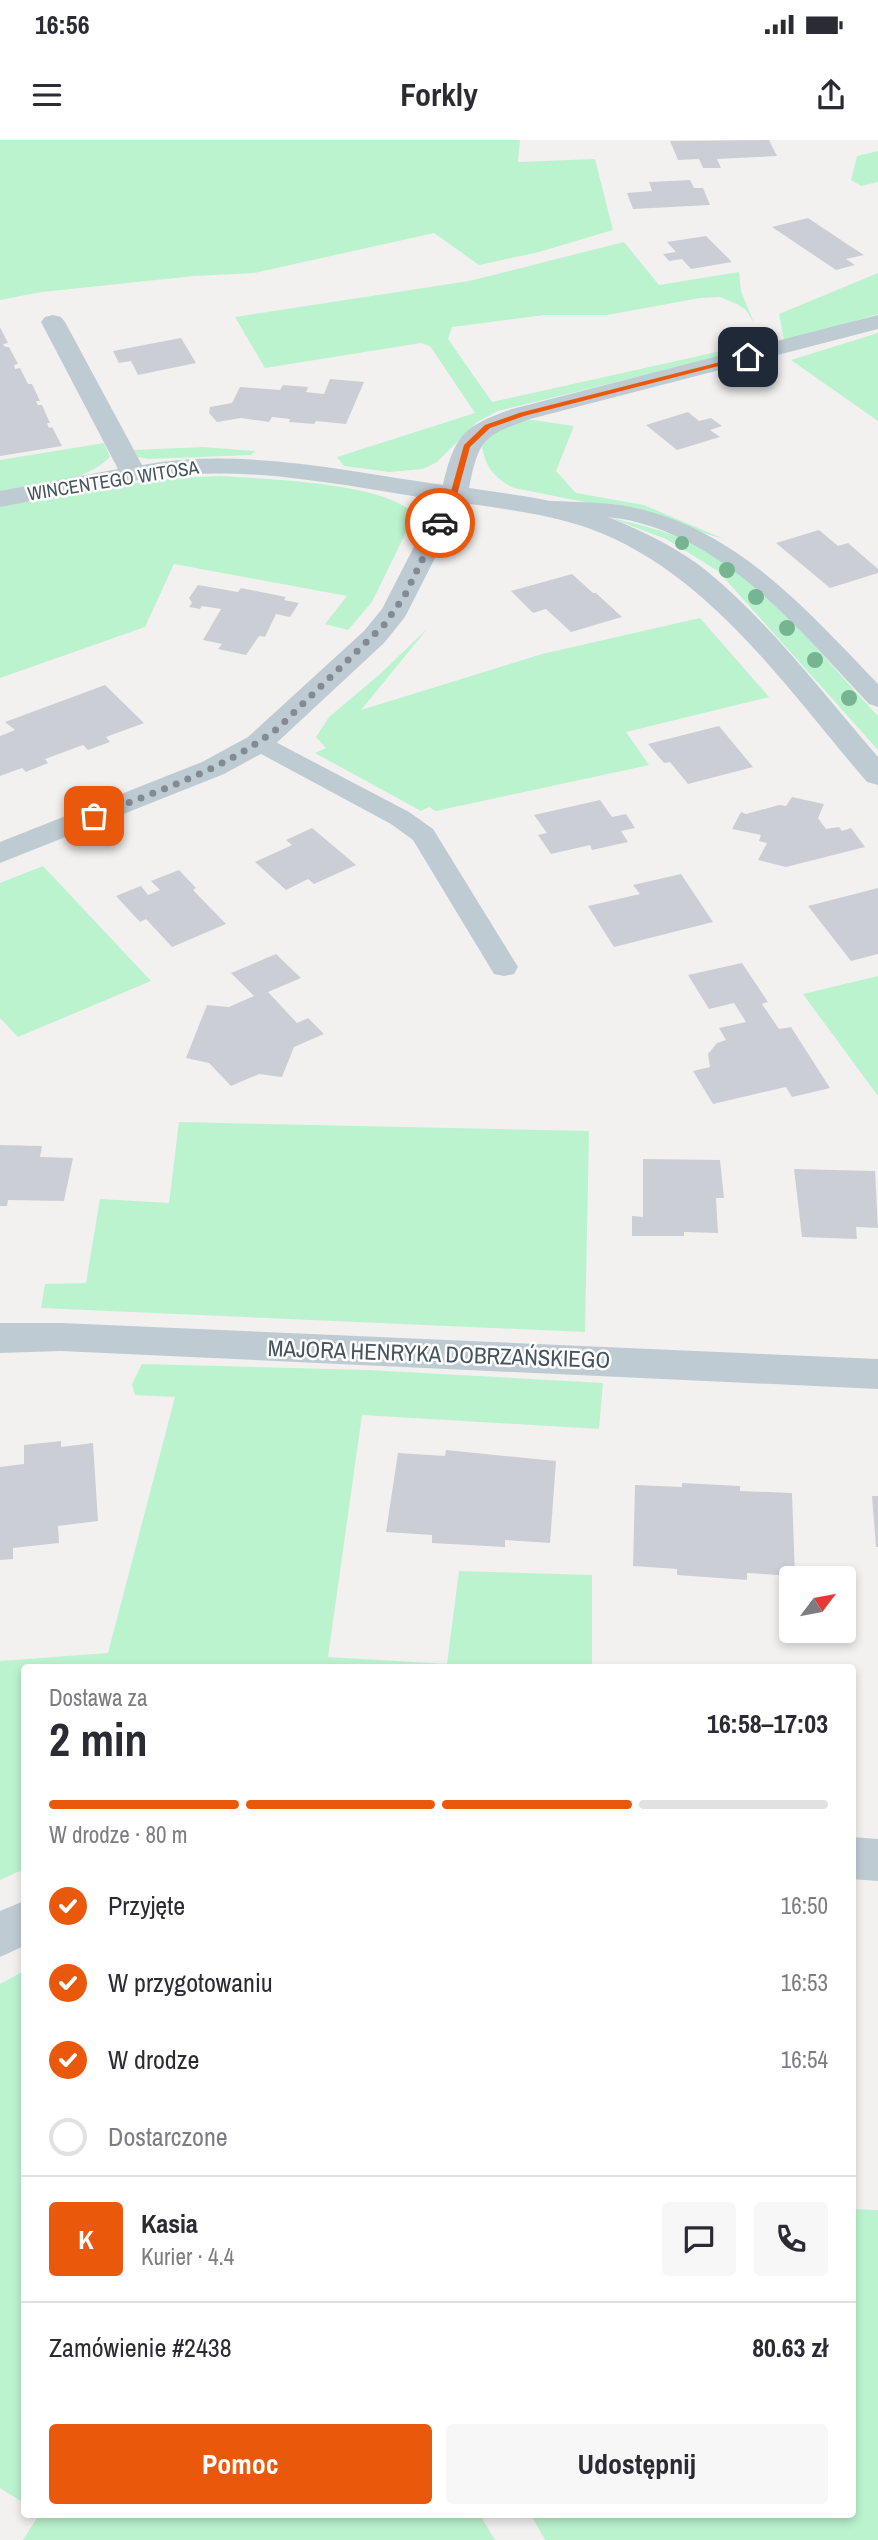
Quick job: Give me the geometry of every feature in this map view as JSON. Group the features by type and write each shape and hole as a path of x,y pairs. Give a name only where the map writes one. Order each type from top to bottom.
{"street":[{"path":"53,322 133,473"},
{"path":"0,853 203,772 259,743 296,712 384,625 405,595 454,495 466,446 479,432 497,422 878,322"},
{"name":"WINCENTEGO WITOSA","path":"0,499 133,473 194,466 261,467 454,495"},
{"path":"454,495 551,508 599,523 640,541 697,577 748,626 878,776"},
{"name":"MAJORA HENRYKA DOBRZAŃSKIEGO","path":"0,1338 61,1337 878,1374"},
{"path":"856,1858 878,1860"},
{"path":"0,1935 21,1924"}],"lane":[{"path":"551,508 632,514 681,529 720,548 766,584 878,699"},
{"path":"259,743 400,818 423,835 504,967"}],"green space":[{"path":"0,140 520,140 518,162 595,159 613,230 539,252 479,265 434,233 254,273 194,276 42,292 0,300"},
{"path":"878,151 878,182 861,186 851,180 857,156"},
{"path":"624,242 659,285 739,272 741,291 754,323 746,310 720,297 700,298 607,315 545,315 452,327 448,339 492,402 757,343 760,347 498,411 477,422 437,462 423,469 389,472 344,466 337,457 475,413 430,346 421,343 265,368 235,317 469,281"},
{"path":"878,273 878,314 803,337 784,339 779,314"},
{"path":"878,333 878,421 791,360"},
{"path":"526,419 574,426 556,471 576,493 644,505 724,539 630,511 514,488 507,484 488,466 482,446 492,431"},
{"path":"104,443 110,457 86,473 58,482 0,493 0,460"},
{"path":"203,447 255,451 251,455 148,459 138,457 134,450"},
{"path":"221,476 349,488 374,494 411,511 412,520 372,602 348,630 325,624 347,596 174,564 145,627 0,678 0,505 138,483"},
{"path":"608,517 690,542 717,557 767,597 878,716 878,750 718,571 666,539"},
{"path":"700,618 769,697 626,732 649,765 436,811 429,807 421,811 315,753 326,748 316,737 329,717 380,674 428,628 361,710 542,654"},
{"path":"43,866 151,981 18,1037 0,1018 0,883"},
{"path":"878,976 878,1096 803,994"},
{"path":"179,1122 589,1131 585,1332 41,1308 45,1284 86,1283 100,1199 169,1203"},
{"path":"142,1364 368,1370 603,1383 599,1429 362,1415 328,1657 447,1664 21,1664 21,1870 0,1880 0,1661 108,1653 175,1397 135,1395 132,1384"},
{"path":"459,1571 592,1575 592,1664 447,1664"},
{"path":"21,1973 21,2501 0,2488 0,1984"},
{"path":"856,2209 878,2210 878,2540 545,2540 533,2518 856,2518"},
{"path":"37,2518 482,2518 495,2540 23,2540"}],"building":[{"path":"769,140 777,156 717,159 721,168 703,168 699,159 678,160 670,141"},
{"path":"690,180 694,188 703,188 710,205 633,209 627,193 652,191 649,182"},
{"path":"808,218 864,255 846,259 855,265 836,270 772,227"},
{"path":"706,236 732,262 691,269 682,259 669,261 663,254 676,252 667,242"},
{"path":"0,327 8,343 3,344 9,347 18,364 14,365 15,369 20,368 28,384 32,384 40,401 36,401 38,405 42,405 50,423 47,423 49,428 52,427 62,446 0,456"},
{"path":"181,338 196,363 138,375 131,361 119,363 113,351"},
{"path":"330,379 364,382 346,424 289,422 290,419 272,417 269,422 241,418 217,422 209,413 210,407 232,403 240,387 280,390 283,385 308,387 306,392 324,394"},
{"path":"688,412 699,421 711,418 722,426 710,430 720,437 677,450 646,425"},
{"path":"819,530 838,546 848,543 878,569 878,573 830,588 776,543"},
{"path":"572,574 622,617 571,632 546,609 533,613 511,591"},
{"path":"198,585 238,592 241,588 286,597 284,600 299,603 290,617 276,614 265,637 259,636 246,655 218,649 222,644 203,640 221,609 189,607 192,603 189,598"},
{"path":"105,685 144,723 106,737 110,742 88,750 83,745 45,759 48,763 26,772 22,768 0,776 0,736 15,730 5,722"},
{"path":"719,726 753,767 688,784 670,762 664,763 648,744"},
{"path":"792,797 824,804 818,818 826,829 839,827 842,831 851,828 865,847 786,867 758,860 767,843 759,841 761,835 732,829 741,812 746,814 779,805 786,806"},
{"path":"600,800 612,817 626,814 635,828 621,831 628,842 592,850 590,845 551,854 538,835 547,833 534,815"},
{"path":"312,828 356,865 314,884 308,879 286,890 255,862 292,845 286,840"},
{"path":"179,870 196,888 193,890 226,924 172,947 146,919 140,922 116,896 141,886 148,895 160,890 151,881"},
{"path":"681,874 713,922 614,947 588,906 640,894 633,885"},
{"path":"878,888 878,954 851,961 808,906"},
{"path":"276,954 301,978 268,992 297,1023 308,1018 324,1034 294,1047 282,1077 259,1074 231,1086 209,1063 186,1058 207,1005 229,1007 254,996 231,973"},
{"path":"742,963 768,1002 762,1004 779,1029 791,1027 830,1088 792,1097 786,1087 713,1104 693,1071 710,1067 708,1054 717,1043 726,1040 719,1028 746,1022 734,1003 709,1009 688,975"},
{"path":"0,1145 42,1146 40,1157 73,1158 64,1201 8,1200 7,1206 0,1206"},
{"path":"643,1159 720,1160 724,1198 716,1198 718,1233 684,1232 684,1236 632,1236 632,1216 643,1217"},
{"path":"794,1169 875,1171 878,1228 856,1227 857,1239 802,1237"},
{"path":"61,1441 61,1447 93,1443 98,1521 58,1526 59,1543 13,1548 13,1559 0,1560 0,1467 24,1464 24,1445"},
{"path":"446,1450 556,1461 550,1543 505,1540 505,1547 432,1543 432,1535 386,1532 398,1453 445,1456"},
{"path":"682,1483 740,1486 740,1491 792,1493 795,1566 779,1566 779,1575 747,1573 747,1580 677,1575 677,1569 633,1566 635,1485 682,1487"},
{"path":"872,1496 878,1496 878,1547 876,1547"}],"way so far":[{"path":"94,816 213,768 259,743 278,728 384,625 405,595 440,523"}],"route":[{"path":"440,523 454,495 466,446 487,426 521,414 748,357"}]}
